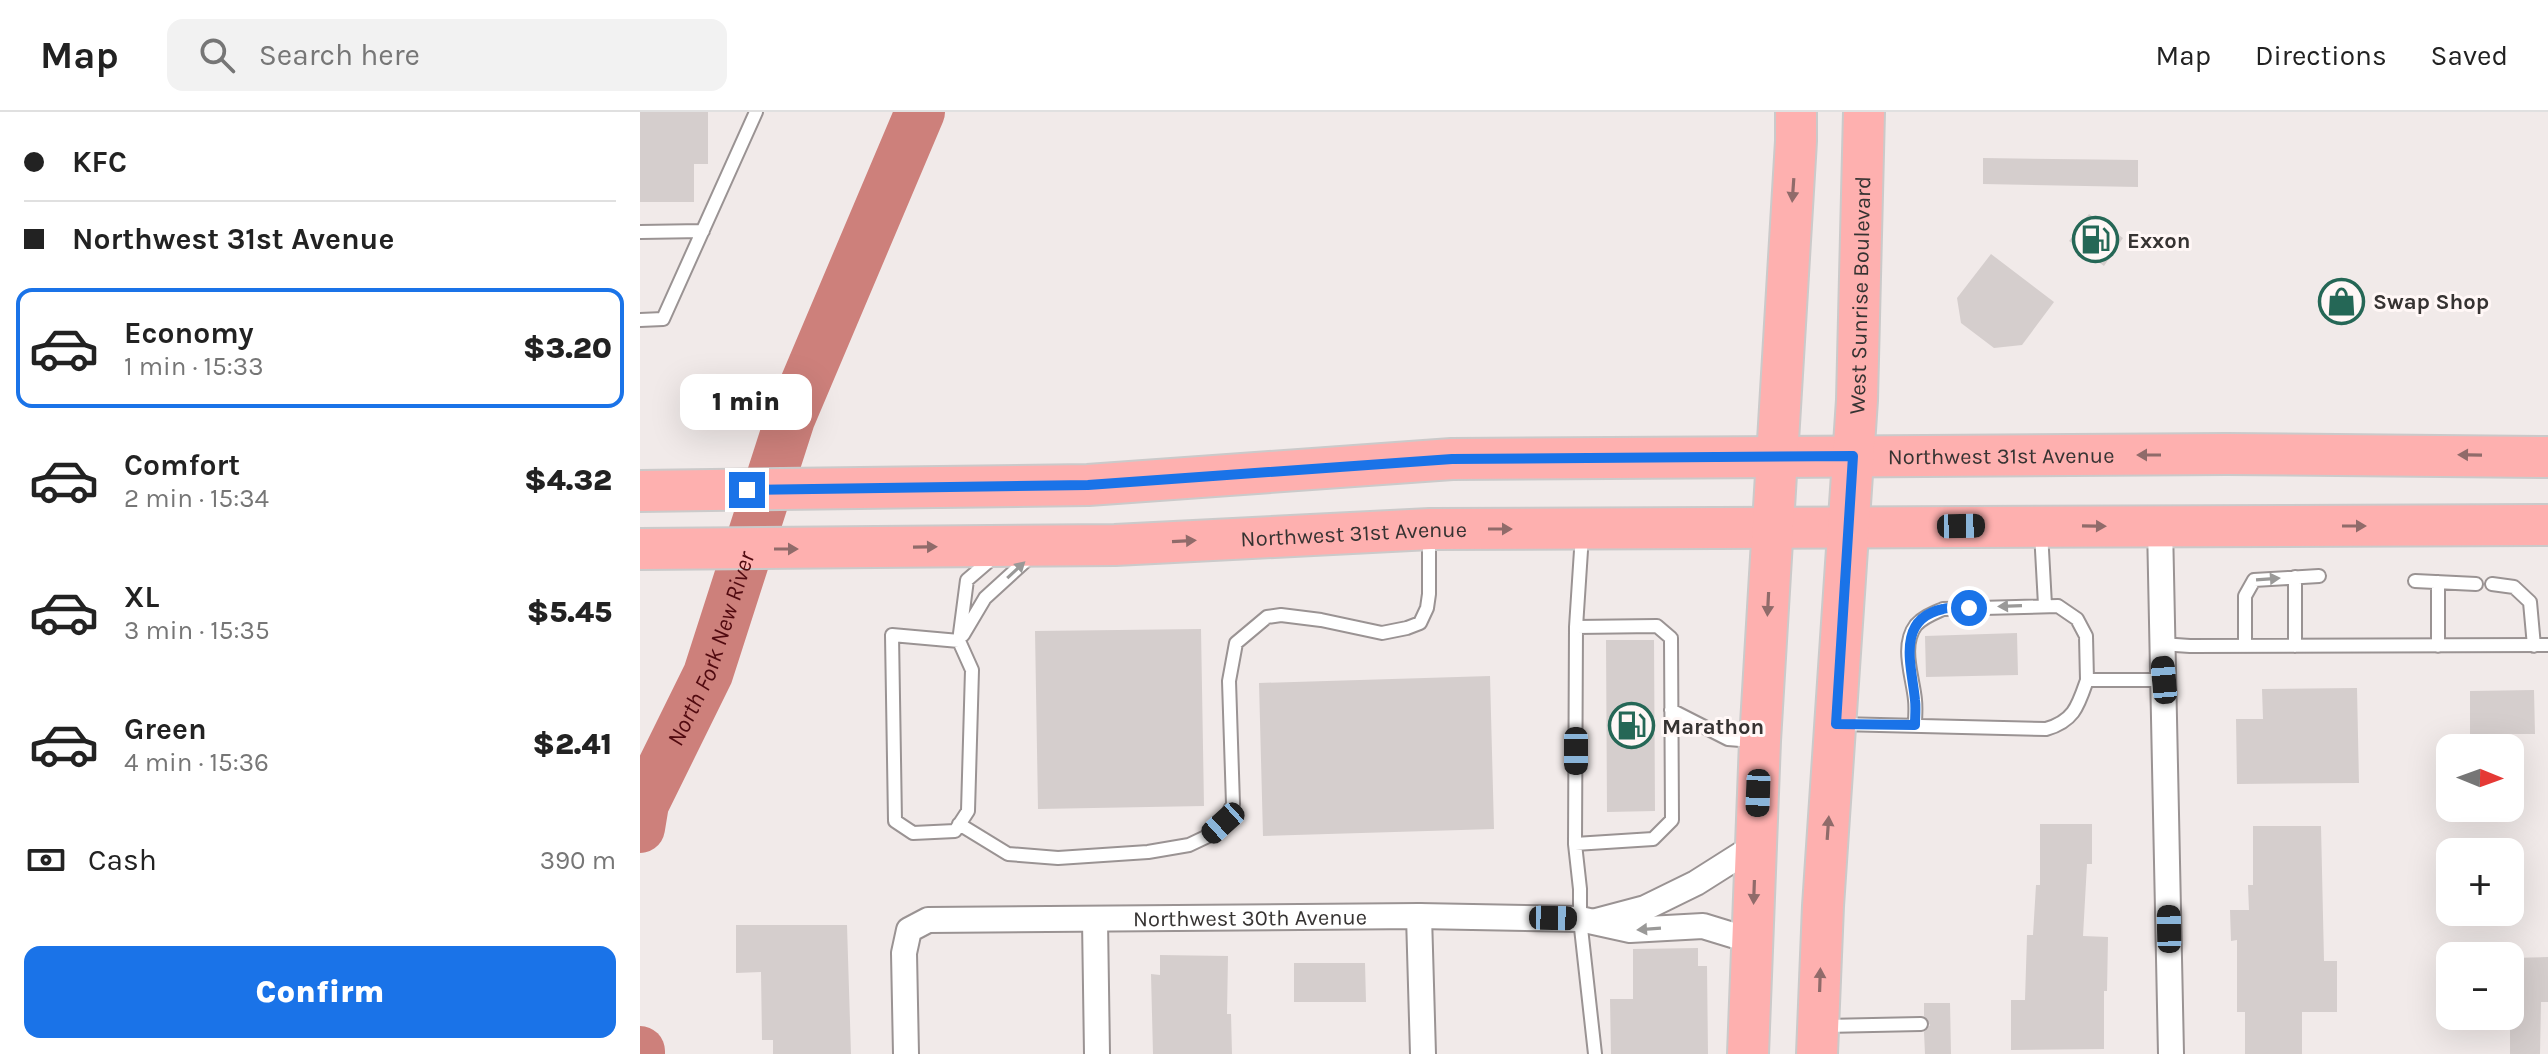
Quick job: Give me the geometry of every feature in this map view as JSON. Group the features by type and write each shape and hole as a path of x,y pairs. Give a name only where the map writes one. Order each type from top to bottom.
{"main road":[{"path":"1748,1054 1760,741 1796,112"},
{"name":"West Sunrise Boulevard","path":"1818,1040 1823,906 1857,384 1864,112"},
{"name":"Northwest 31st Avenue","path":"640,491 1088,485 1452,459 2273,454 2548,457"},
{"path":"1024,546 1024,523 1049,503 1088,485"},
{"name":"Northwest 31st Avenue","path":"640,549 1115,545 1430,529 2548,525"}],"street":[{"path":"2160,526 2171,1054"},
{"name":"Northwest 30th Avenue","path":"1587,920 1645,908 1696,883 1756,845"},
{"path":"1419,916 1423,1054"},
{"name":"Northwest 30th Avenue","path":"906,1054 904,953 909,930 928,920 1419,916 1587,920 1630,930 1703,926 1752,941"},
{"path":"1095,920 1097,1054"}],"lane":[{"path":"640,320 663,319 756,112"},
{"path":"640,232 703,231"},
{"path":"2041,525 2045,605"},
{"path":"1582,528 1576,627 1575,844 1587,920 1595,1054"},
{"path":"959,824 1008,854 1058,858 1148,852 1189,845 1208,836 1223,823 1233,804 1229,681 1236,643 1267,617 1281,615 1382,633 1420,623 1429,594 1430,529"},
{"path":"959,641 892,635 895,821 913,833 955,831 968,811 972,670 959,641 967,580 1024,546"},
{"path":"959,641 985,598 1024,546"},
{"path":"2245,646 2245,596 2254,580 2319,576"},
{"path":"2295,577 2295,646"},
{"path":"2415,581 2476,584"},
{"path":"2438,582 2438,646"},
{"path":"2492,584 2514,587 2530,602 2534,646"},
{"path":"1836,724 2046,729 2062,724 2077,709 2087,680 2086,636 2077,619 2058,606 2045,605 1943,609 1930,614 1916,625 1909,641 1915,725"},
{"path":"1575,844 1653,839 1672,820 1671,638 1657,626 1576,627"},
{"path":"2161,644 2548,645"},
{"path":"2087,680 2164,680"},
{"path":"1671,710 1728,739 1760,741"},
{"path":"1818,1040 1921,1024"}],"building":[{"path":"640,112 708,112 708,164 694,164 694,202 640,202"},
{"path":"1983,158 2138,160 2138,187 1983,184"},
{"name":"Exxon","path":"2089,214 2123,238 2104,266 2069,241"},
{"path":"1991,254 2054,302 2022,345 1994,348 1961,323 1957,298"},
{"path":"1201,629 1204,806 1038,809 1035,631"},
{"path":"2017,633 2018,675 1926,677 1925,636"},
{"name":"Marathon","path":"1606,640 1654,640 1655,811 1607,812"},
{"path":"1490,676 1494,829 1263,836 1259,683"},
{"path":"2357,688 2359,783 2237,784 2236,719 2263,719 2262,689"},
{"path":"2534,690 2535,734 2470,734 2470,691"},
{"path":"2040,824 2092,824 2092,864 2087,864 2083,936 2108,937 2104,1049 2011,1050 2011,1000 2025,1000 2027,935 2033,935 2036,885 2040,885"},
{"path":"2253,826 2321,826 2324,961 2337,961 2337,1012 2302,1012 2302,1054 2245,1054 2245,1012 2237,1012 2237,940 2231,941 2230,910 2249,910 2248,885 2253,885"},
{"path":"736,925 847,925 851,1054 773,1054 773,1040 762,1040 761,972 736,973"},
{"path":"1698,948 1698,966 1707,966 1708,1054 1611,1054 1610,999 1633,999 1633,949"},
{"path":"1160,955 1228,956 1227,1014 1231,1014 1232,1054 1153,1054 1151,974 1160,975"},
{"path":"2548,957 2548,1002 2541,1002 2540,1054 2510,1054 2510,1030 2524,1030 2524,958"},
{"path":"1294,963 1365,963 1366,1002 1294,1002"},
{"path":"1924,1003 1950,1003 1951,1054 1925,1054 1924,1032 1930,1025 1924,1016"}],"waterway":[{"name":"North Fork New River","path":"640,828 644,804 708,674 790,419 920,112"}],"place":[{"name":"Exxon","path":"2096,240"},
{"name":"Swap Shop","path":"2342,301"},
{"name":"Marathon","path":"1631,726"}],"route":[{"path":"747,490 1088,485 1452,459 1853,456 1836,724 1915,725 1909,641 1916,625 1943,609 1969,608"}]}
